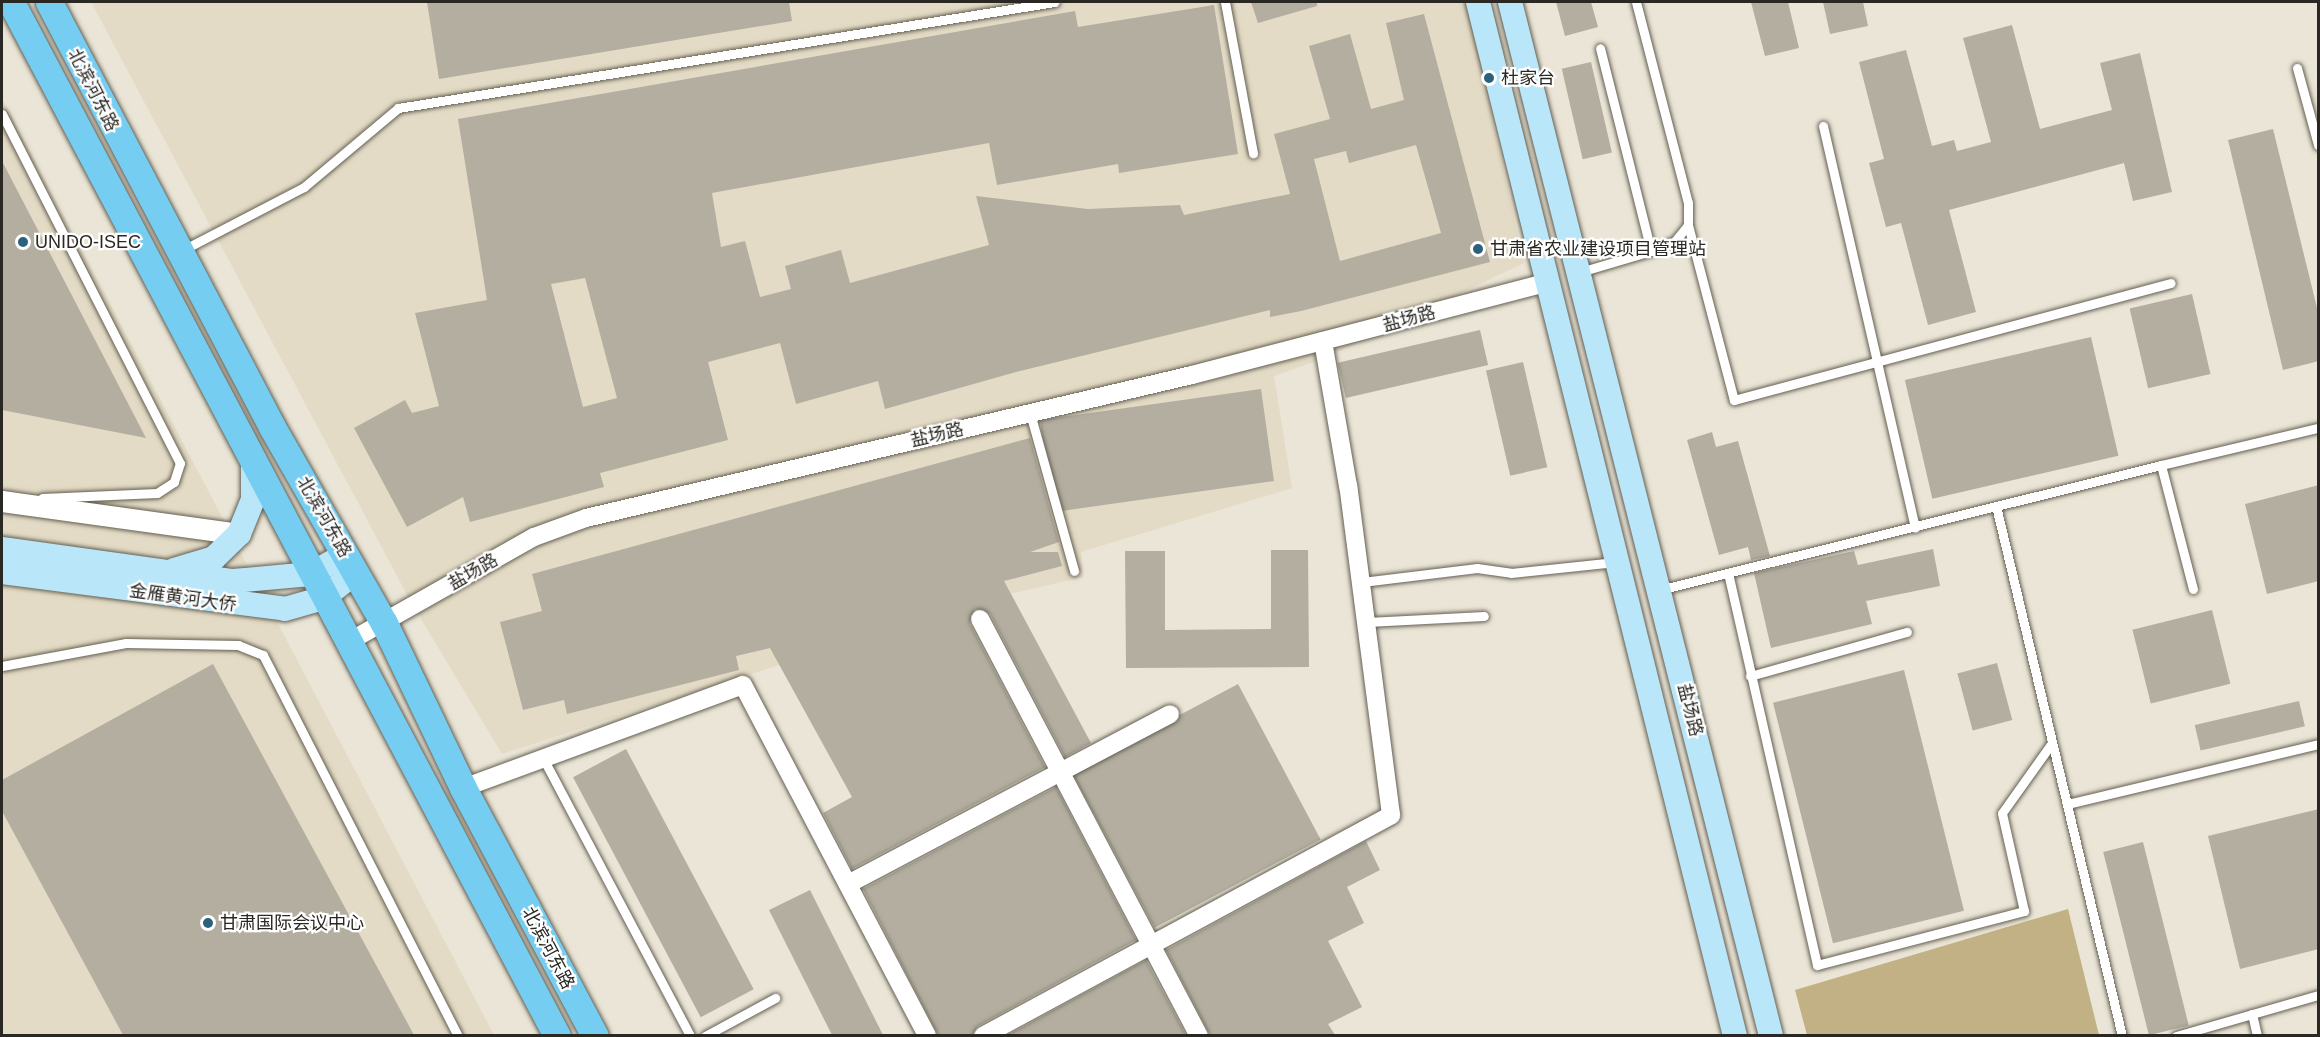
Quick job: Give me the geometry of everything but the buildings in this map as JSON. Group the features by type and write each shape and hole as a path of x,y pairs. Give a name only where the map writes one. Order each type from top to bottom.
{"main road":[{"name":"北滨河东路","path":"11,2 253,468 323,598 350,641 557,1035"},
{"name":"北滨河东路","path":"49,2 178,252 384,623 463,788 595,1035"},
{"name":"盐场路","path":"1478,2 1546,283 1736,1035"},
{"name":"盐场路","path":"1510,2 1771,1035"},
{"path":"161,584 214,558 239,534 253,500 253,468"},
{"name":"金雁黄河大侨","path":"2,549 285,609 323,598 351,563"},
{"path":"161,584 311,574 351,563"},
{"name":"金雁黄河大侨","path":"2,572 161,584"}],"street":[{"name":"盐场路","path":"350,641 534,537 586,518 1029,413 1323,341 1546,283"},
{"path":"983,1035 1391,815 1362,582 1323,341"},
{"path":"2,501 239,534"},
{"path":"980,619 1200,1035"},
{"path":"463,788 743,685 927,1035"},
{"path":"848,884 1170,714"}],"lane":[{"path":"178,252 304,187 398,108 1055,2"},
{"path":"1225,2 1253,153"},
{"path":"1636,2 1688,203 1688,225 1734,400 2171,283"},
{"path":"1600,48 1651,251"},
{"path":"2297,68 2319,145"},
{"path":"2,114 180,463 174,482 157,493 38,498 2,493"},
{"path":"1823,126 1915,528"},
{"path":"1580,272 1674,242 1688,225"},
{"path":"1029,413 1074,571"},
{"path":"1659,590 2319,428"},
{"path":"2161,465 2193,589"},
{"path":"1996,506 2122,1035"},
{"path":"1362,582 1477,568 1511,573 1616,562"},
{"path":"1728,573 1817,965 2024,911 2002,813 2052,743"},
{"path":"1367,622 1484,616"},
{"path":"1750,676 1907,632"},
{"path":"2,666 126,643 238,645 263,655 458,1035"},
{"path":"2067,804 2319,744"},
{"path":"543,758 690,1035"},
{"path":"2176,1035 2319,995"},
{"path":"705,1035 775,998"},
{"path":"2252,1014 2257,1035"}],"shaded area":[{"path":"91,2 1467,2 1524,263 1325,358 1274,376 1292,488 1081,552 1083,577 979,601 502,754 412,604"},
{"path":"2,98 494,1035 2,1035"},
{"path":"2068,909 2099,1035 1807,1035 1795,990"}],"place":[{"name":"杜家台","path":"1489,78"},
{"name":"UNIDO-ISEC","path":"23,242"},
{"name":"甘肃省农业建设项目管理站","path":"1478,249"},
{"name":"甘肃国际会议中心","path":"208,923"}]}
